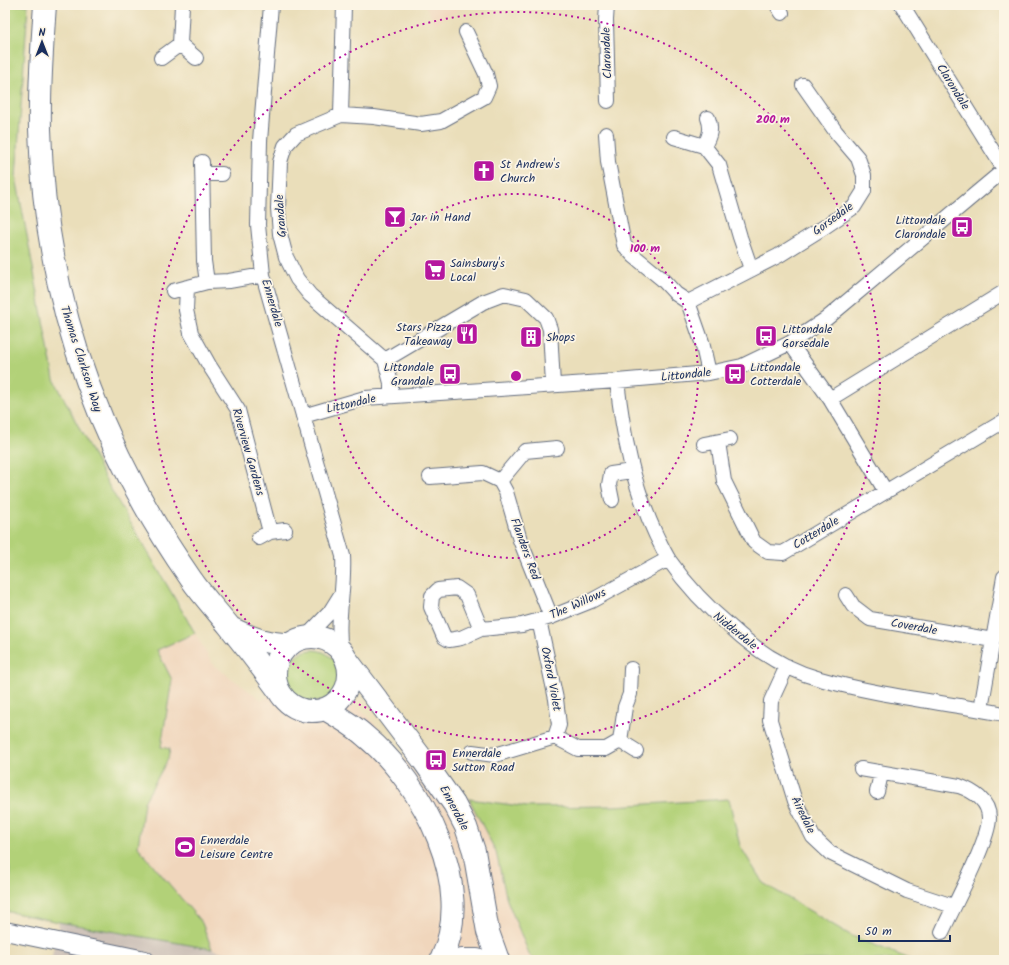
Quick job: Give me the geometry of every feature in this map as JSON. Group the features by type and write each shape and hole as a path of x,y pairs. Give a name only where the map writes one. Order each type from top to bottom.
{"highway":[{"name":"Thomas Clarkson Way","path":"45,5 40,95 42,167 53,261 70,334 94,404 123,467 159,530 192,580 280,691"},
{"path":"230,628 253,639 275,644 315,637 325,639 344,656 349,672 346,689 335,703 325,709 316,711 299,709 286,700 276,681 278,660 284,651 298,641"},
{"name":"Ennerdale","path":"344,656 423,760 454,804 466,827 474,851 488,932 498,960"},
{"path":"325,709 366,736 394,766 420,802 434,828 446,861 452,905 451,929 441,960"},
{"path":"462,960 477,960"}],"street":[{"path":"180,44 182,5"},
{"name":"Ennerdale","path":"271,5 260,142 258,225 263,275 342,549 344,574 339,629 344,656"},
{"path":"341,115 344,5"},
{"name":"Clarondale","path":"608,5 606,20 608,101"},
{"name":"Clarondale","path":"902,5 1004,170"},
{"name":"Grandale","path":"385,360 310,295 297,279 286,257 280,234 278,208 280,162 284,146 296,134 341,115 374,117 421,124 441,121 484,97 488,86 486,74 466,32"},
{"path":"161,58 180,44"},
{"path":"180,44 196,58"},
{"name":"Gorsedale","path":"688,302 778,256 854,207 864,191 864,175 858,158 836,132 803,85"},
{"path":"704,146 709,137 711,126 708,118"},
{"path":"606,134 608,162 624,245 634,256 662,279 676,294 688,302 702,342 709,373"},
{"path":"674,137 704,146 719,165 751,269"},
{"path":"207,282 204,261 202,168 222,174"},
{"name":"Littondale","path":"303,416 365,398 617,381 709,373 742,366 790,343 826,319 1004,170"},
{"path":"173,291 207,282 229,282 263,275"},
{"name":"Riverview Gardens","path":"187,287 186,310 191,333 209,365 238,410 264,535 286,530"},
{"path":"830,399 1004,292"},
{"path":"391,396 385,360 483,302 504,294 526,299 546,318 550,329 553,385"},
{"path":"790,343 830,399 886,492"},
{"name":"Nidderdale","path":"617,381 620,408 632,472 643,508 668,559 705,605 753,647 787,666 819,679 944,705 981,709 1004,714"},
{"name":"Cotterdale","path":"717,442 724,481 754,542 768,552 783,553 1004,421"},
{"path":"430,476 483,473 500,481 525,451 557,448"},
{"path":"612,500 609,485 611,474 632,472"},
{"name":"Flanders Red","path":"500,481 506,492 545,619"},
{"name":"The Willows","path":"481,629 522,625 545,619 591,601 668,559"},
{"path":"981,709 1004,578"},
{"name":"Ennerdale","path":"298,641 330,612 342,593"},
{"name":"Coverdale","path":"846,595 853,606 870,619 993,640"},
{"name":"Oxford Violet","path":"545,619 559,725 555,737"},
{"name":"Airedale","path":"787,666 771,701 770,720 795,801 814,837 830,853 907,891 953,906"},
{"path":"620,741 626,707 630,694 631,669"},
{"path":"472,752 496,755 555,737 578,749 606,749 620,741"},
{"path":"620,741 636,751"},
{"path":"861,770 959,786 970,790 985,804 989,817 988,828 942,932"},
{"path":"877,792 881,774"},
{"path":"7,931 145,960"}],"shaded area":[{"path":"425,5 467,5 435,23"},
{"path":"195,633 213,665 262,700 290,688 296,696 304,700 318,700 329,696 336,690 368,716 437,797 469,799 496,852 507,900 530,956 535,960 253,960 212,949 202,923 138,847 144,802 168,759 170,749 160,747 172,680 157,650"},
{"path":"59,922 212,949 253,960 51,960"}],"green space":[{"path":"5,5 28,5 16,177 54,379 109,486 195,633 157,650 172,680 161,747 170,749 168,759 144,802 138,847 202,923 212,949 5,911 10,875 5,844"},
{"path":"313,650 327,654 335,662 339,676 335,690 327,698 313,702 299,698 291,690 287,676 291,662 299,654"},
{"path":"469,799 527,807 614,806 729,799 740,846 763,883 852,936 912,960 535,960 530,956 507,900 496,852"}],"water":[{"path":"5,844 10,875 5,902"}],"place":[{"name":"St Andrew's Church","path":"484,171"},
{"name":"Jar in Hand","path":"395,217"},
{"name":"Littondale Clarondale","path":"962,227"},
{"name":"Sainsbury's Local","path":"435,270"},
{"name":"Stars Pizza Takeaway","path":"467,334"},
{"name":"Littondale Gorsedale","path":"766,336"},
{"name":"Shops","path":"531,337"},
{"name":"Littondale Grandale","path":"450,374"},
{"name":"Littondale Cotterdale","path":"735,374"},
{"name":"Ennerdale Sutton Road","path":"436,760"},
{"name":"Ennerdale Leisure Centre","path":"185,847"}]}
